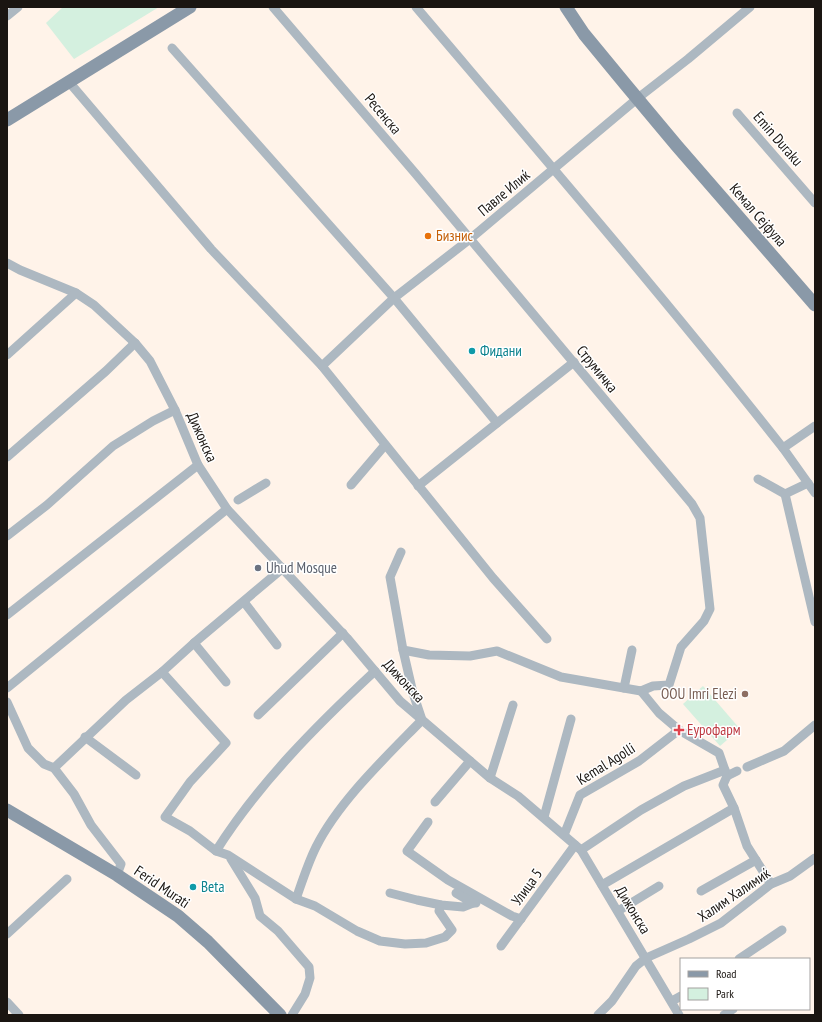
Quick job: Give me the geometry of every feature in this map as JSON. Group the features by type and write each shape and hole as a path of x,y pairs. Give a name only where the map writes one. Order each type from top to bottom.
{"street":[{"path":"7,16 18,7"},
{"path":"7,120 190,7"},
{"name":"Ресенска","path":"273,7 470,239"},
{"path":"416,7 555,169 730,380 783,448 815,493"},
{"path":"566,7 584,34 638,98"},
{"name":"Павле Илиќ","path":"322,366 394,298 470,239 638,98 688,59 750,7"},
{"path":"172,48 394,298 497,423"},
{"path":"69,82 211,249 322,366 493,578 547,639"},
{"name":"Кемал Сејфула","path":"638,98 677,146 815,305"},
{"name":"Emin Duraku","path":"737,113 814,201"},
{"name":"Струмичка","path":"470,239 574,362 645,450 692,504 700,518 710,609 704,621 681,647 670,685 653,686 640,691"},
{"name":"Дижонска","path":"9,268 76,293 94,305 135,343 150,361 175,410 198,465 227,509 284,568 343,633 400,701 490,778 518,796 544,817 578,848 618,911 679,1015"},
{"path":"7,355 76,293"},
{"path":"7,456 135,343"},
{"path":"418,486 574,362"},
{"path":"7,536 47,505 113,446 153,421 175,410"},
{"path":"783,448 815,426"},
{"path":"350,485 386,444"},
{"path":"7,615 198,465"},
{"path":"758,479 785,494 815,622"},
{"path":"238,500 266,483"},
{"path":"785,494 808,483"},
{"path":"7,688 227,509"},
{"path":"296,899 316,847 332,820 364,780 422,720 413,693 403,650 390,577 401,552"},
{"path":"54,768 126,700 162,672 194,643 284,568"},
{"path":"244,602 277,645"},
{"path":"258,714 343,633"},
{"path":"194,643 226,682"},
{"path":"403,650 429,655 470,656 497,652 561,677 640,691 659,713 679,730 719,753 726,773 723,785 734,808 748,846 771,884"},
{"path":"624,688 632,650"},
{"path":"216,850 233,823 268,780 311,733 375,671"},
{"path":"162,672 226,743 190,782 165,817 190,831 216,850 228,855 296,899 315,906 380,941 405,944 426,943 445,937 452,930 439,911 441,905"},
{"path":"7,702 28,748 44,764 54,768 74,794 91,824 121,864 117,875"},
{"path":"490,778 513,705"},
{"path":"544,817 571,719"},
{"path":"747,767 784,751 815,725"},
{"name":"Kemal Agolli","path":"564,835 580,795 639,761 679,730"},
{"path":"85,738 136,775"},
{"path":"435,802 470,760"},
{"name":"Улица 5","path":"501,946 578,848 684,786 737,771"},
{"path":"602,885 734,808"},
{"name":"Ferid Murati","path":"7,810 117,875 178,916 202,936 274,1013"},
{"path":"428,822 407,851 448,880 491,905 521,919"},
{"path":"228,855 255,898 260,916 278,931 309,967 310,978 305,994 292,1015"},
{"name":"Халим Халимиќ","path":"598,1015 612,1001 636,966 646,958 721,923 771,884 790,876 815,858"},
{"path":"701,891 756,860"},
{"path":"7,934 67,879"},
{"path":"618,911 659,886"},
{"path":"390,893 441,905 463,907 473,903"},
{"path":"456,894 473,903 491,905"},
{"path":"740,958 782,930"},
{"path":"672,1001 680,997"},
{"path":"7,1002 19,1015"}],"green space":[{"path":"63,7 159,7 74,59 46,23"},
{"path":"703,686 740,729 720,746 683,704"}],"place":[{"name":"Бизнис","path":"428,236"},
{"name":"Фидани","path":"472,351"},
{"name":"Uhud Mosque","path":"258,568"},
{"name":"OOU Imri Elezi","path":"745,694"},
{"name":"Еурофарм","path":"679,730"},
{"name":"Beta","path":"193,887"}]}
